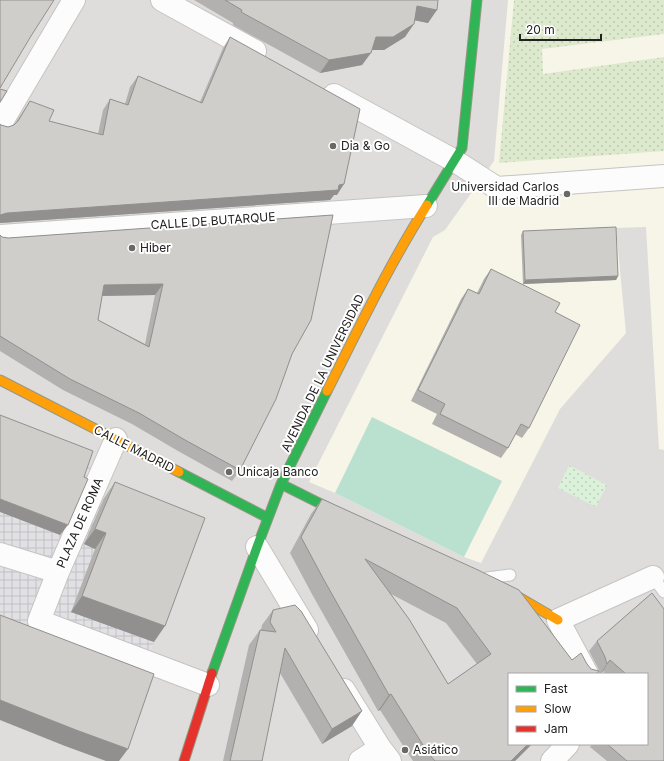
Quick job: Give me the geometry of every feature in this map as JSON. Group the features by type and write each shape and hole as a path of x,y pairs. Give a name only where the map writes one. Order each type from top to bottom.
{"main road":[{"name":"AVENIDA DE LA UNIVERSIDAD","path":"184,761 208,685 281,484 400,248 456,161 462,148 477,0"},
{"name":"CALLE MADRID","path":"0,380 268,518"},
{"path":"281,484 323,506 351,518"},
{"path":"483,577 558,620"}],"street":[{"path":"0,125 74,0"},
{"path":"162,0 271,60"},
{"path":"319,87 456,161 497,188 664,176"},
{"name":"CALLE DE BUTARQUE","path":"0,236 426,206"},
{"name":"PLAZA DE ROMA","path":"0,554 58,572 116,439"},
{"path":"257,547 318,647"},
{"path":"58,572 39,621 208,685"},
{"path":"586,673 558,620 658,585"},
{"path":"334,674 385,754 360,761"}],"lane":[{"path":"483,577 510,575"}],"shaded area":[{"path":"0,0 664,0 664,761 0,761"},
{"path":"508,0 664,0 664,450 659,449 646,227 616,228 626,333 560,409 481,563 464,557 335,493 309,482 433,237 445,230 494,161"},
{"path":"86,462 112,502 72,612 154,642 147,662 0,635 0,512"}],"green space":[{"path":"514,0 664,0 664,34 542,49 543,74 664,57 664,151 499,163"},
{"path":"372,417 502,481 464,557 335,493"},
{"path":"569,465 607,485 596,507 558,488"}],"building":[{"path":"0,0 54,0 0,88"},
{"path":"225,0 438,0 437,10 417,6 414,24 393,37 376,37 371,53 329,60 241,12 242,10"},
{"path":"230,37 360,109 344,184 339,185 338,190 7,213 0,215 0,124 8,127 14,125 30,101 54,110 49,121 103,135 110,99 128,105 138,76 202,103"},
{"path":"0,89 7,91 0,102"},
{"path":"333,215 311,320 292,354 276,399 240,470 139,413 70,379 0,336 0,235 8,238","holes":["163,284 149,347 98,320 104,285"]},
{"path":"616,227 618,276 525,280 523,231"},
{"path":"491,269 560,303 555,312 580,325 529,428 521,424 508,448 440,414 445,404 418,390 468,289 479,294"},
{"path":"0,415 93,451 84,477 88,479 68,525 0,499"},
{"path":"115,482 205,518 165,626 82,596 106,533 95,529"},
{"path":"322,499 519,590 572,660 581,653 591,669 599,671 597,673 508,673 508,745 527,745 511,761 435,761 428,753 391,694 389,695 301,537","holes":["365,559 457,608 491,654 448,684 409,619"]},
{"path":"652,593 664,609 664,761 627,761 608,745 648,745 648,673 625,673 610,660 607,664 597,641"},
{"path":"295,605 301,611 362,711 332,729 285,648 262,761 230,761 260,630 276,632 270,622 273,610"},
{"path":"0,615 154,674 128,749 0,700"}],"traffic: fast":[{"path":"427,205 462,148 477,0"},
{"path":"212,673 281,484 327,391"},
{"path":"179,472 268,518"},
{"path":"281,484 345,516"}],"traffic: slow":[{"path":"327,391 387,274 427,205"},
{"path":"0,380 179,472"},
{"path":"503,588 558,620"}],"traffic: jam":[{"path":"184,761 212,673"}],"place":[{"name":"Dia & Go","path":"333,146"},
{"name":"Universidad Carlos III de Madrid","path":"567,194"},
{"name":"Hiber","path":"132,248"},
{"name":"Unicaja Banco","path":"229,472"},
{"name":"Asiático","path":"405,750"}]}
